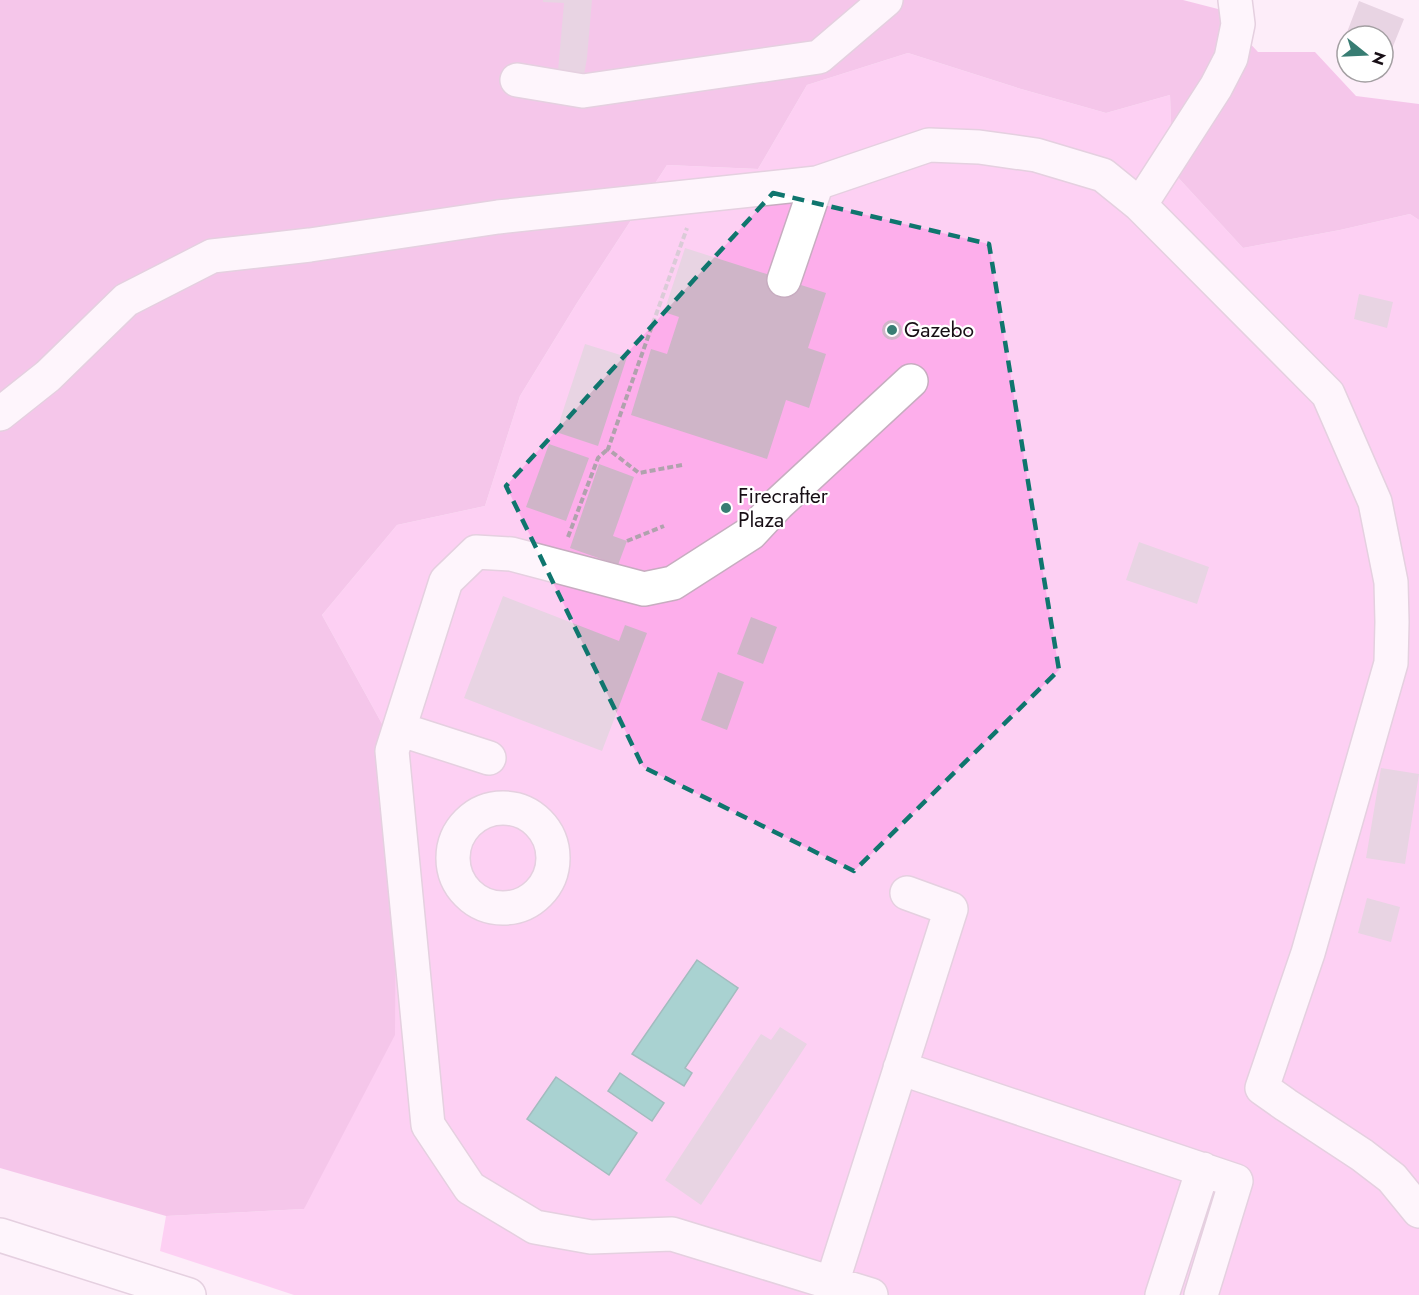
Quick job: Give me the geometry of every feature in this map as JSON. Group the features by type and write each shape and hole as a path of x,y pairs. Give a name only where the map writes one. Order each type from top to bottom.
{"street":[{"path":"517,80 583,91 819,57 886,0"},
{"path":"1140,205 1216,87 1231,58 1238,24 1235,0"},
{"path":"0,414 48,376 126,300 212,256 310,245 498,217 818,183 929,145 979,147 1036,155 1103,175 1140,205 1328,394 1375,502 1391,582 1391,663 1308,953 1262,1088 1362,1155 1392,1178 1419,1211"},
{"path":"784,280 818,183"},
{"path":"872,1295 672,1234 591,1237 535,1227 470,1188 428,1125 392,751 446,581 476,552 511,554 644,589 673,583 751,532 778,504 911,381"},
{"path":"399,729 489,758"},
{"path":"403,868 453,868"},
{"path":"832,1283 951,909 907,893"},
{"path":"900,1068 1236,1181 1201,1295"},
{"path":"1162,1295 1203,1169"},
{"path":"0,1235 189,1295"}],"path":[{"path":"565,546 598,458 609,449 698,196"},
{"path":"609,449 639,473 682,465"},
{"path":"627,541 664,526"}],"highlighted area":[{"path":"773,193 989,244 1059,670 854,871 643,767 506,486"}],"shaded area":[{"path":"0,0 1183,0 1218,9 1258,52 1315,52 1335,73 1335,84 1345,84 1356,96 1419,104 1419,220 1410,214 1243,248 1173,172 1170,95 1106,113 908,53 807,85 758,169 667,165 577,303 520,396 485,506 397,525 322,615 386,731 396,893 395,1035 304,1209 166,1216 0,1168"},
{"path":"908,53 1106,113 1170,95 1173,172 1243,248 1410,214 1419,220 1419,1295 294,1295 160,1251 166,1216 304,1209 386,731 322,615 397,525 485,506 520,396 577,303 667,165 758,169 807,85"},
{"path":"697,960 738,988 685,1068 692,1073 684,1086 632,1054"},
{"path":"620,1073 664,1103 652,1121 608,1091"},
{"path":"556,1077 637,1133 609,1175 527,1119"}],"building":[{"path":"543,0 592,0 584,75 558,71 564,3 543,2"},
{"path":"1359,1 1404,19 1395,41 1395,24 1350,24"},
{"path":"685,248 826,293 808,348 826,354 809,408 786,400 767,459 631,415 651,349 667,354 679,317 664,312"},
{"path":"1359,294 1393,302 1387,328 1354,319"},
{"name":"Gazebo","path":"892,320 899,323 902,330 899,337 892,340 885,337 882,330 885,323"},
{"path":"585,344 627,357 598,446 556,432"},
{"path":"549,444 589,458 566,521 526,507"},
{"path":"599,464 634,477 613,536 627,541 618,565 570,548"},
{"path":"1139,542 1209,567 1197,604 1126,580"},
{"path":"503,596 619,641 625,625 647,633 602,751 464,698"},
{"path":"751,617 777,627 763,664 737,654"},
{"path":"718,672 744,682 727,730 701,720"},
{"path":"1381,768 1419,774 1405,864 1366,858"},
{"path":"1367,898 1400,907 1391,942 1358,933"},
{"path":"780,1027 807,1044 701,1205 665,1180 761,1034 771,1040"}],"place":[{"name":"Gazebo","path":"892,330"},
{"name":"Firecrafter Plaza","path":"726,508"}]}
